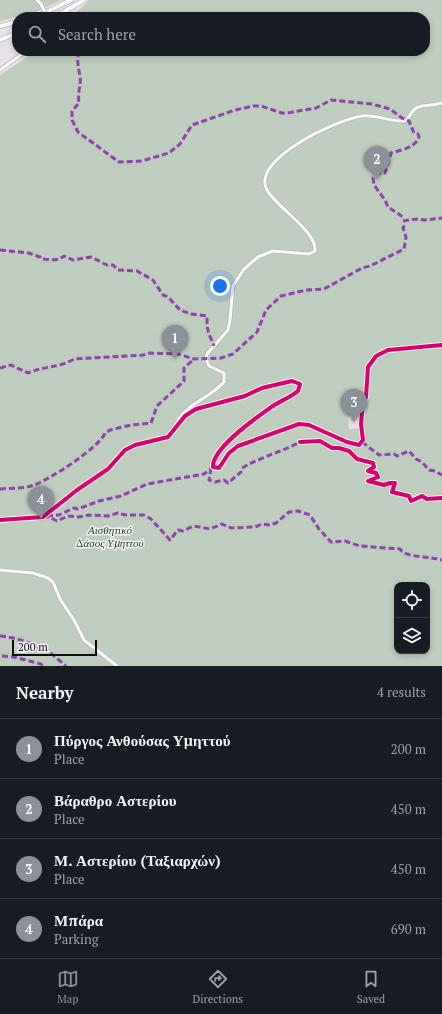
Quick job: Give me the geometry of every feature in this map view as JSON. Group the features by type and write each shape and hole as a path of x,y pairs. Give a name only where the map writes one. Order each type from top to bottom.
{"highway":[{"path":"46,12 71,0"},
{"path":"64,12 84,0"},
{"path":"0,26 12,23"},
{"path":"0,40 12,35"}],"street":[{"path":"37,0 41,4 45,12"},
{"path":"0,70 19,56"},
{"path":"179,423 178,420 189,406 215,390 224,382 224,373 209,366 206,358 207,354 228,330 233,286 239,275 247,265 258,257 273,251 309,254 315,251 313,243 305,231 267,191 264,181 272,165 300,142 342,121 363,116 404,121 407,120 412,109 417,106 442,103"},
{"path":"0,520 43,517 77,490 108,469 125,450 135,445 168,437 186,416 196,409 244,396 262,388 296,381 300,384 298,391 270,408 231,438 214,460 213,467 219,468 228,453 244,443 299,424 309,425 347,442 359,445 363,440 361,432 362,413 366,397 368,367 371,361 380,353 388,350 442,345"},
{"path":"0,570 33,574 48,578 53,582 84,640 117,666"}],"green space":[{"path":"0,0 62,0 35,12 12,12 12,18 0,21"},
{"name":"Αισθητικό Δάσος Υμηττού","path":"89,0 442,0 442,666 0,666 0,75 28,56 430,56 430,12 75,12","holes":["353,412 354,416 358,415 359,428 349,429 349,413"]}],"marked path":[{"path":"78,56 80,81 79,103 72,111 72,120 78,132 119,162 142,161 169,153 180,144 192,125 235,110 253,106 261,106 282,113 287,113 316,108 331,100 372,104 390,109 402,118 409,121 414,133 418,134 419,137 411,146 391,153 385,173 380,173 373,178 374,185 385,200 388,207 403,217"},
{"path":"403,221 442,218"},
{"path":"0,368 11,365 28,373 63,364 74,359 143,355 150,353 178,354 194,359 221,358 233,354 257,332 266,310 281,296 306,290 324,289 362,268 370,266 404,249 406,237 403,228 405,224"},
{"path":"0,250 29,253 40,257 41,259 56,260 64,256 73,260 91,257 107,265 113,265 118,270 137,271 153,280 163,295 168,297 180,310 191,314 207,316 208,331 214,346"},
{"path":"0,489 26,487 41,482 62,470 84,454 110,430 131,425 151,423 157,406 184,381 184,368 192,361 191,359"},
{"path":"211,468 209,480 215,482 224,480 228,483 241,472 242,468 300,442"},
{"path":"362,442 379,455 394,454 397,456 409,451 429,470 435,471 442,475"},
{"path":"47,516 59,515 74,508 78,509 99,501 121,496 147,484 204,474 213,467"},
{"path":"43,517 49,517 57,521 68,516 108,516 118,513 125,515 144,515 151,519 170,540 178,530 183,531 194,526 210,529 222,524 231,528 255,527 262,524 269,525 276,523 289,512 298,511 310,515 319,529 331,542 345,541 360,546 400,549 407,554 442,560"},
{"path":"0,636 20,640 47,650 66,666"},
{"path":"2,656 14,657 41,664 43,666"}],"cycle path":[{"path":"0,520 43,517 77,490 108,469 125,450 135,445 168,437 185,416 196,409 245,396 262,388 292,381 300,384 298,391 292,396 273,406 236,434 220,451 215,459 213,467 219,468 229,453 238,446 299,424 309,425 347,442 359,445 363,440 361,424 363,403 366,397 368,367 376,356 388,350 442,345"},
{"path":"300,442 320,441 332,448 339,448 349,451 357,459 373,463 374,467 368,471 376,473 378,477 368,481 384,485 395,483 392,492 409,496 411,501 422,496 427,499 442,498"}],"place":[{"name":"Βάραθρο Αστερίου","path":"377,179"},
{"name":"Πύργος Ανθούσας Υμηττού","path":"175,358"},
{"name":"Μ. Αστερίου (Ταξιαρχών)","path":"354,422"},
{"name":"Μπάρα","path":"41,519"}]}
